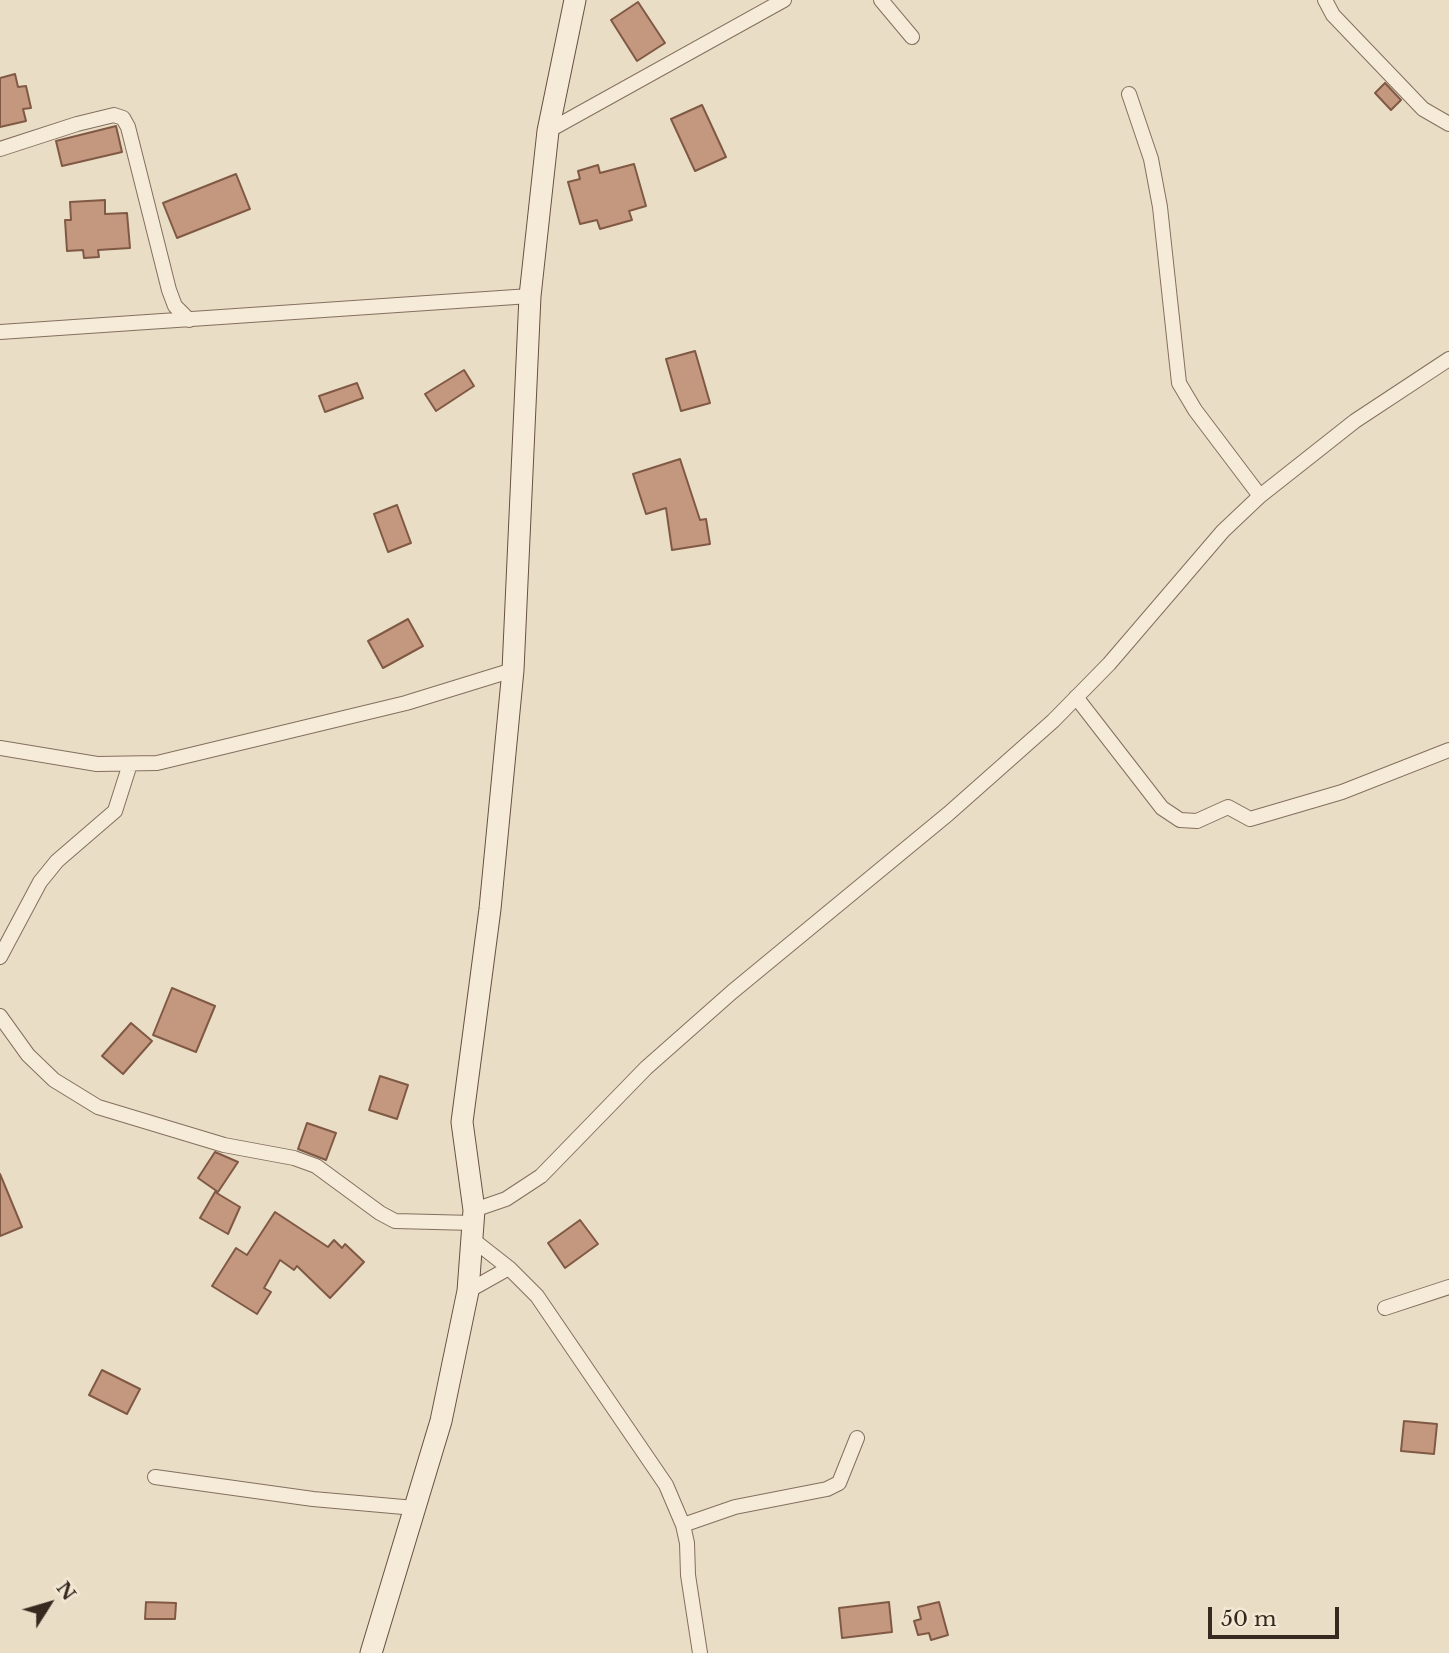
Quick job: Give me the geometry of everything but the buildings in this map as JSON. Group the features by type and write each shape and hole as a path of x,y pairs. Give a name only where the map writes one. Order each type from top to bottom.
{"street":[{"path":"371,1653 441,1421 468,1291 473,1224 462,1122 490,909 513,670 530,296 548,131 575,0"},
{"path":"548,131 784,0"},
{"path":"881,0 912,37"},
{"path":"1325,0 1334,15 1423,109 1449,124"},
{"path":"1129,94 1151,159 1160,207 1179,383 1195,410 1260,496"},
{"path":"0,149 77,124 114,115 123,118 128,127 169,290 175,306 188,320"},
{"path":"0,332 530,296"},
{"path":"0,1016 28,1055 45,1072 98,1107 224,1145 294,1158 316,1166 395,1221 473,1224 541,1176 646,1068 732,992 948,814 1076,697 1223,531 1260,496 1355,421 1449,359"},
{"path":"0,748 97,764 157,763 406,703 513,670"},
{"path":"1076,697 1162,808 1180,820 1197,821 1228,807 1250,819 1342,792 1449,750"},
{"path":"0,957 40,882 57,861 115,811 130,764"},
{"path":"473,1224 509,1268 537,1296 659,1474 684,1525 700,1653"},
{"path":"468,1291 509,1268"},
{"path":"1385,1308 1449,1287"},
{"path":"684,1525 735,1507 827,1489 839,1483 857,1438"},
{"path":"155,1477 313,1499 415,1508"}]}
